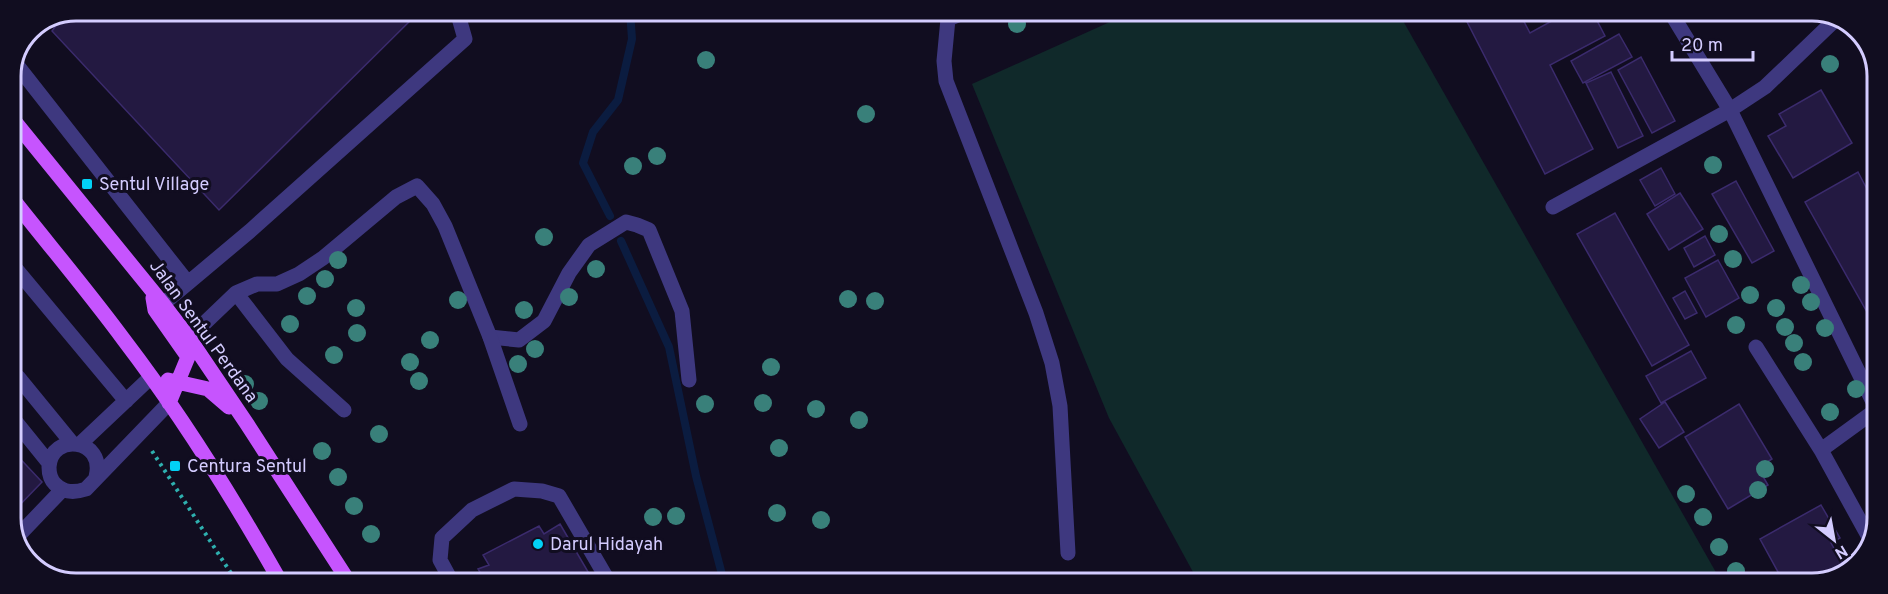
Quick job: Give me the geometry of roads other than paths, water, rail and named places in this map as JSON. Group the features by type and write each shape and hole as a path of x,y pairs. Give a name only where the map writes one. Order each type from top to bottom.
{"main road":[{"name":"Jalan Sentul Perdana","path":"21,130 189,338 343,573"},
{"path":"21,211 125,340 205,456 275,573"},
{"path":"151,289 155,310 188,357 169,403"},
{"path":"150,377 208,388 247,424"}],"street":[{"path":"163,304 250,231 465,39 460,21"},
{"path":"946,21 944,61 946,81 1036,313 1052,363 1060,406 1068,553"},
{"path":"1676,21 1730,110 1867,391"},
{"path":"1553,207 1730,110 1764,87 1830,24"},
{"path":"21,71 188,283"},
{"path":"189,338 236,293 257,284 277,284 299,274 330,253 396,197 417,186 432,204 445,226 490,337 520,424"},
{"path":"490,337 519,340 544,321 569,273 589,245 626,222 649,230 682,311 689,380"},
{"path":"21,276 126,401"},
{"path":"236,293 287,359 344,410"},
{"path":"1756,347 1821,450 1865,531"},
{"path":"49,463 57,449 64,445 76,444 150,377"},
{"path":"21,380 76,444 92,452 98,464 96,477"},
{"path":"21,428 49,463 51,479 62,490 70,492 86,489 92,484 96,477 169,403"},
{"path":"1821,450 1867,416"},
{"path":"447,573 440,560 442,538 472,510 514,489 542,491 559,496 604,573"},
{"path":"22,530 62,490"}],"waterway":[{"path":"610,216 583,163 593,132 618,100 632,39 631,21"},
{"path":"621,241 669,347 696,476 722,573"}],"place":[{"name":"Sentul Village","path":"87,184"},
{"name":"Centura Sentul","path":"175,466"},
{"name":"Darul Hidayah","path":"538,544"}]}
